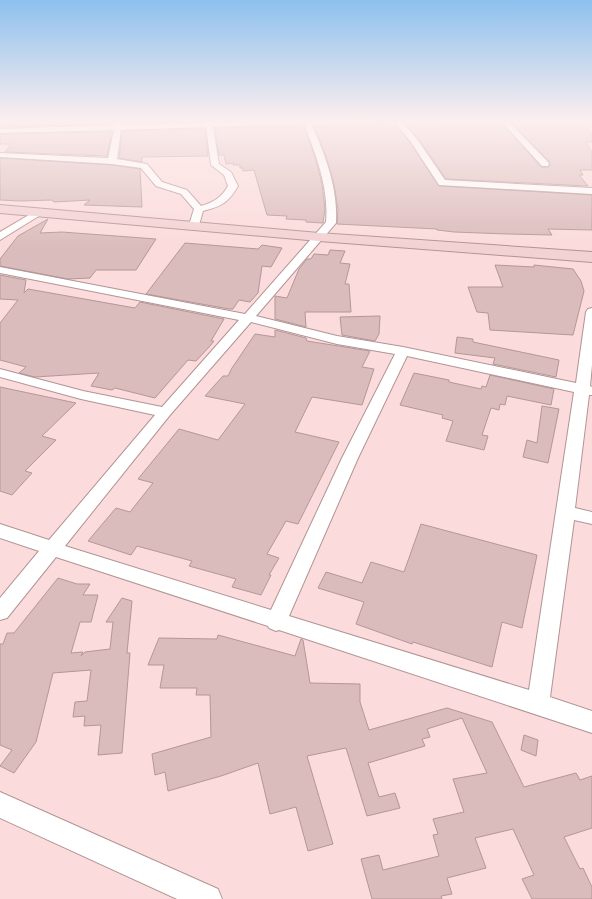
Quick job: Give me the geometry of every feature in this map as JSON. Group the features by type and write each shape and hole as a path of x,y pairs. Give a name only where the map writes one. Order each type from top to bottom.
{"street":[{"path":"125,163 144,166 159,184 184,192 199,209"},
{"path":"199,209 217,204 227,198 233,186 228,174 215,165 215,163"},
{"path":"0,612 165,412 331,223 333,212 323,163"},
{"path":"429,163 442,183 592,191"},
{"path":"0,209 319,237 592,257"},
{"path":"194,225 199,209"},
{"path":"0,237 39,212"},
{"path":"0,270 248,318 336,340 403,351 587,390"},
{"path":"538,703 566,512 587,390 592,314"},
{"path":"276,622 350,458 403,351"},
{"path":"0,373 80,395 165,412"},
{"path":"566,512 592,518"},
{"path":"0,531 276,622 538,703 592,722"},
{"path":"0,805 208,899"}],"building":[{"path":"0,163 79,163 112,165 140,169 142,207 84,205 90,200 54,202 52,200 0,200"},
{"path":"226,163 317,163 322,184 325,209 323,223 286,219 287,216 267,215 254,170 243,171 243,168 240,168 240,165 233,165 234,163"},
{"path":"328,163 423,163 439,186 592,195 592,230 548,229 552,235 507,234 337,224 338,210 334,184"},
{"path":"435,163 537,163 541,167 548,168 549,163 592,163 592,170 580,170 583,175 579,175 588,186 446,179"},
{"path":"48,219 40,233 62,232 156,239 136,270 96,270 90,278 68,279 0,266 0,259 18,236"},
{"path":"185,243 258,249 262,245 282,248 271,267 262,266 258,293 250,302 239,300 233,309 146,294"},
{"path":"330,250 345,251 340,263 350,264 345,284 349,284 351,312 305,312 306,327 275,319 275,296 287,298 299,269 307,259 311,259 314,254 328,255"},
{"path":"495,265 534,267 534,265 573,269 581,281 584,291 573,335 490,330 488,313 477,312 468,287 503,287"},
{"path":"0,275 26,280 24,293 28,289 135,308 140,302 224,319 211,341 214,341 210,346 196,361 188,360 155,398 115,388 112,390 91,386 99,373 35,377 19,373 26,367 0,360 0,323 18,300 0,299"},
{"path":"380,316 379,334 375,341 342,335 340,317"},
{"path":"275,330 306,338 307,341 370,351 362,367 374,369 362,405 312,397 295,432 339,442 298,524 286,521 267,554 279,558 269,575 271,575 261,595 232,587 236,579 189,566 192,561 137,546 131,555 88,541 116,508 130,512 153,483 138,479 179,429 218,440 245,404 205,396 223,376 228,376 255,334 275,337"},
{"path":"457,337 473,339 473,342 559,360 556,377 493,364 495,358 455,353"},
{"path":"414,373 449,380 449,382 481,389 482,386 486,387 490,375 554,389 551,405 507,396 505,405 500,404 499,410 491,408 482,435 488,436 484,450 446,441 453,421 442,418 443,415 400,405"},
{"path":"0,387 76,403 42,436 56,440 25,471 32,473 12,495 0,491"},
{"path":"542,406 559,409 548,463 523,457 527,440 537,443"},
{"path":"421,524 537,555 522,628 502,622 492,667 413,642 412,644 356,624 364,602 318,588 326,572 362,583 371,562 404,572"},
{"path":"58,578 77,584 90,584 83,595 98,595 91,622 80,622 71,653 83,652 81,656 85,652 110,649 113,622 106,622 122,598 132,601 127,653 130,653 122,753 98,755 101,725 84,726 85,716 73,717 75,702 87,701 91,670 53,673 36,742 14,773 0,766 12,750 0,745 0,644 3,644 7,633 14,633"},
{"path":"218,635 295,656 301,639 303,640 310,683 360,684 360,702 369,730 447,708 492,722 524,787 576,773 580,780 592,776 592,828 564,837 580,869 583,868 592,887 592,899 532,899 522,879 534,875 513,829 475,838 486,868 447,878 452,894 441,896 442,899 372,899 361,859 379,855 383,870 439,856 433,835 438,834 433,819 464,812 453,779 487,773 462,718 427,729 430,737 422,739 425,746 368,763 379,797 395,793 400,808 367,816 346,748 307,756 333,844 308,851 296,807 270,814 258,763 221,776 168,791 165,772 155,775 152,754 211,737 210,695 196,695 197,688 160,688 164,665 148,665 159,638 217,639"},
{"path":"524,735 538,740 536,756 521,750"}]}
